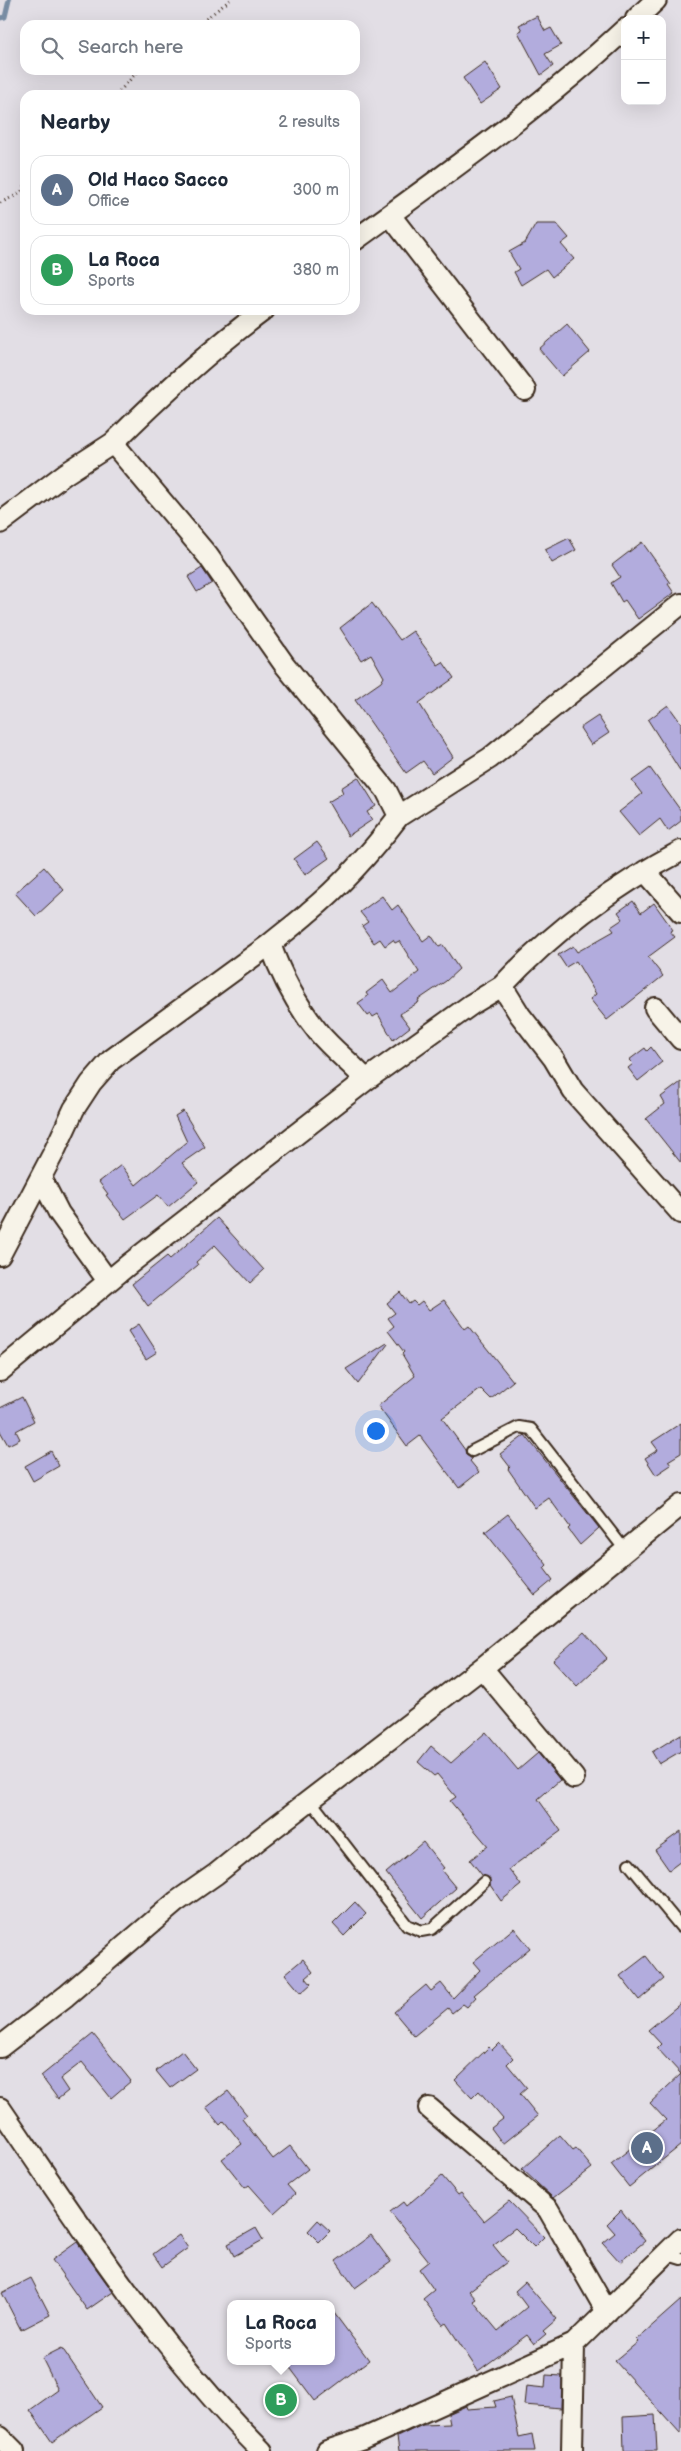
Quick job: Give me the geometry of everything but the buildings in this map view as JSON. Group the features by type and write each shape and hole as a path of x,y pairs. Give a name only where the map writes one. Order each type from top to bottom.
{"street":[{"path":"640,15 656,0"},
{"path":"360,236 457,166 561,85 621,32"},
{"path":"390,215 525,390"},
{"path":"0,523 65,474 113,443 155,401 237,330 257,315"},
{"path":"113,443 208,556 284,664 386,790 399,816"},
{"path":"3,1241 41,1178 74,1109 91,1083 111,1060 270,944 329,893 377,844 399,816 490,758 681,604"},
{"path":"0,1372 108,1281 366,1080 472,1004 502,986 544,944 584,912 646,871 681,851"},
{"path":"646,871 681,912"},
{"path":"270,944 277,963 291,989 318,1031 366,1080"},
{"path":"502,986 520,1015 554,1060 573,1091 681,1213"},
{"path":"655,1008 681,1039"},
{"path":"41,1178 59,1213 108,1281"},
{"path":"0,2047 66,1996 176,1902 216,1874 482,1668 681,1505"},
{"path":"482,1668 574,1778"},
{"path":"0,2108 156,2330 211,2396 262,2451"},
{"path":"429,2108 548,2209 607,2312"},
{"path":"327,2451 363,2439 574,2344 607,2312 672,2256 681,2239"},
{"path":"572,2451 574,2344"},
{"path":"0,2436 14,2451"}],"lane":[{"path":"472,1451 519,1428 531,1429 626,1550"},
{"path":"311,1801 407,1925 422,1931 432,1929 484,1882"},
{"path":"629,1864 681,1928"}],"path":[{"path":"204,20 230,0"},
{"path":"121,90 134,75"},
{"path":"0,203 20,193"}],"waterway":[{"path":"0,18 5,17 9,0"}],"place":[{"name":"Old Haco Sacco","path":"647,2148"},
{"name":"La Roca","path":"281,2400"}]}
